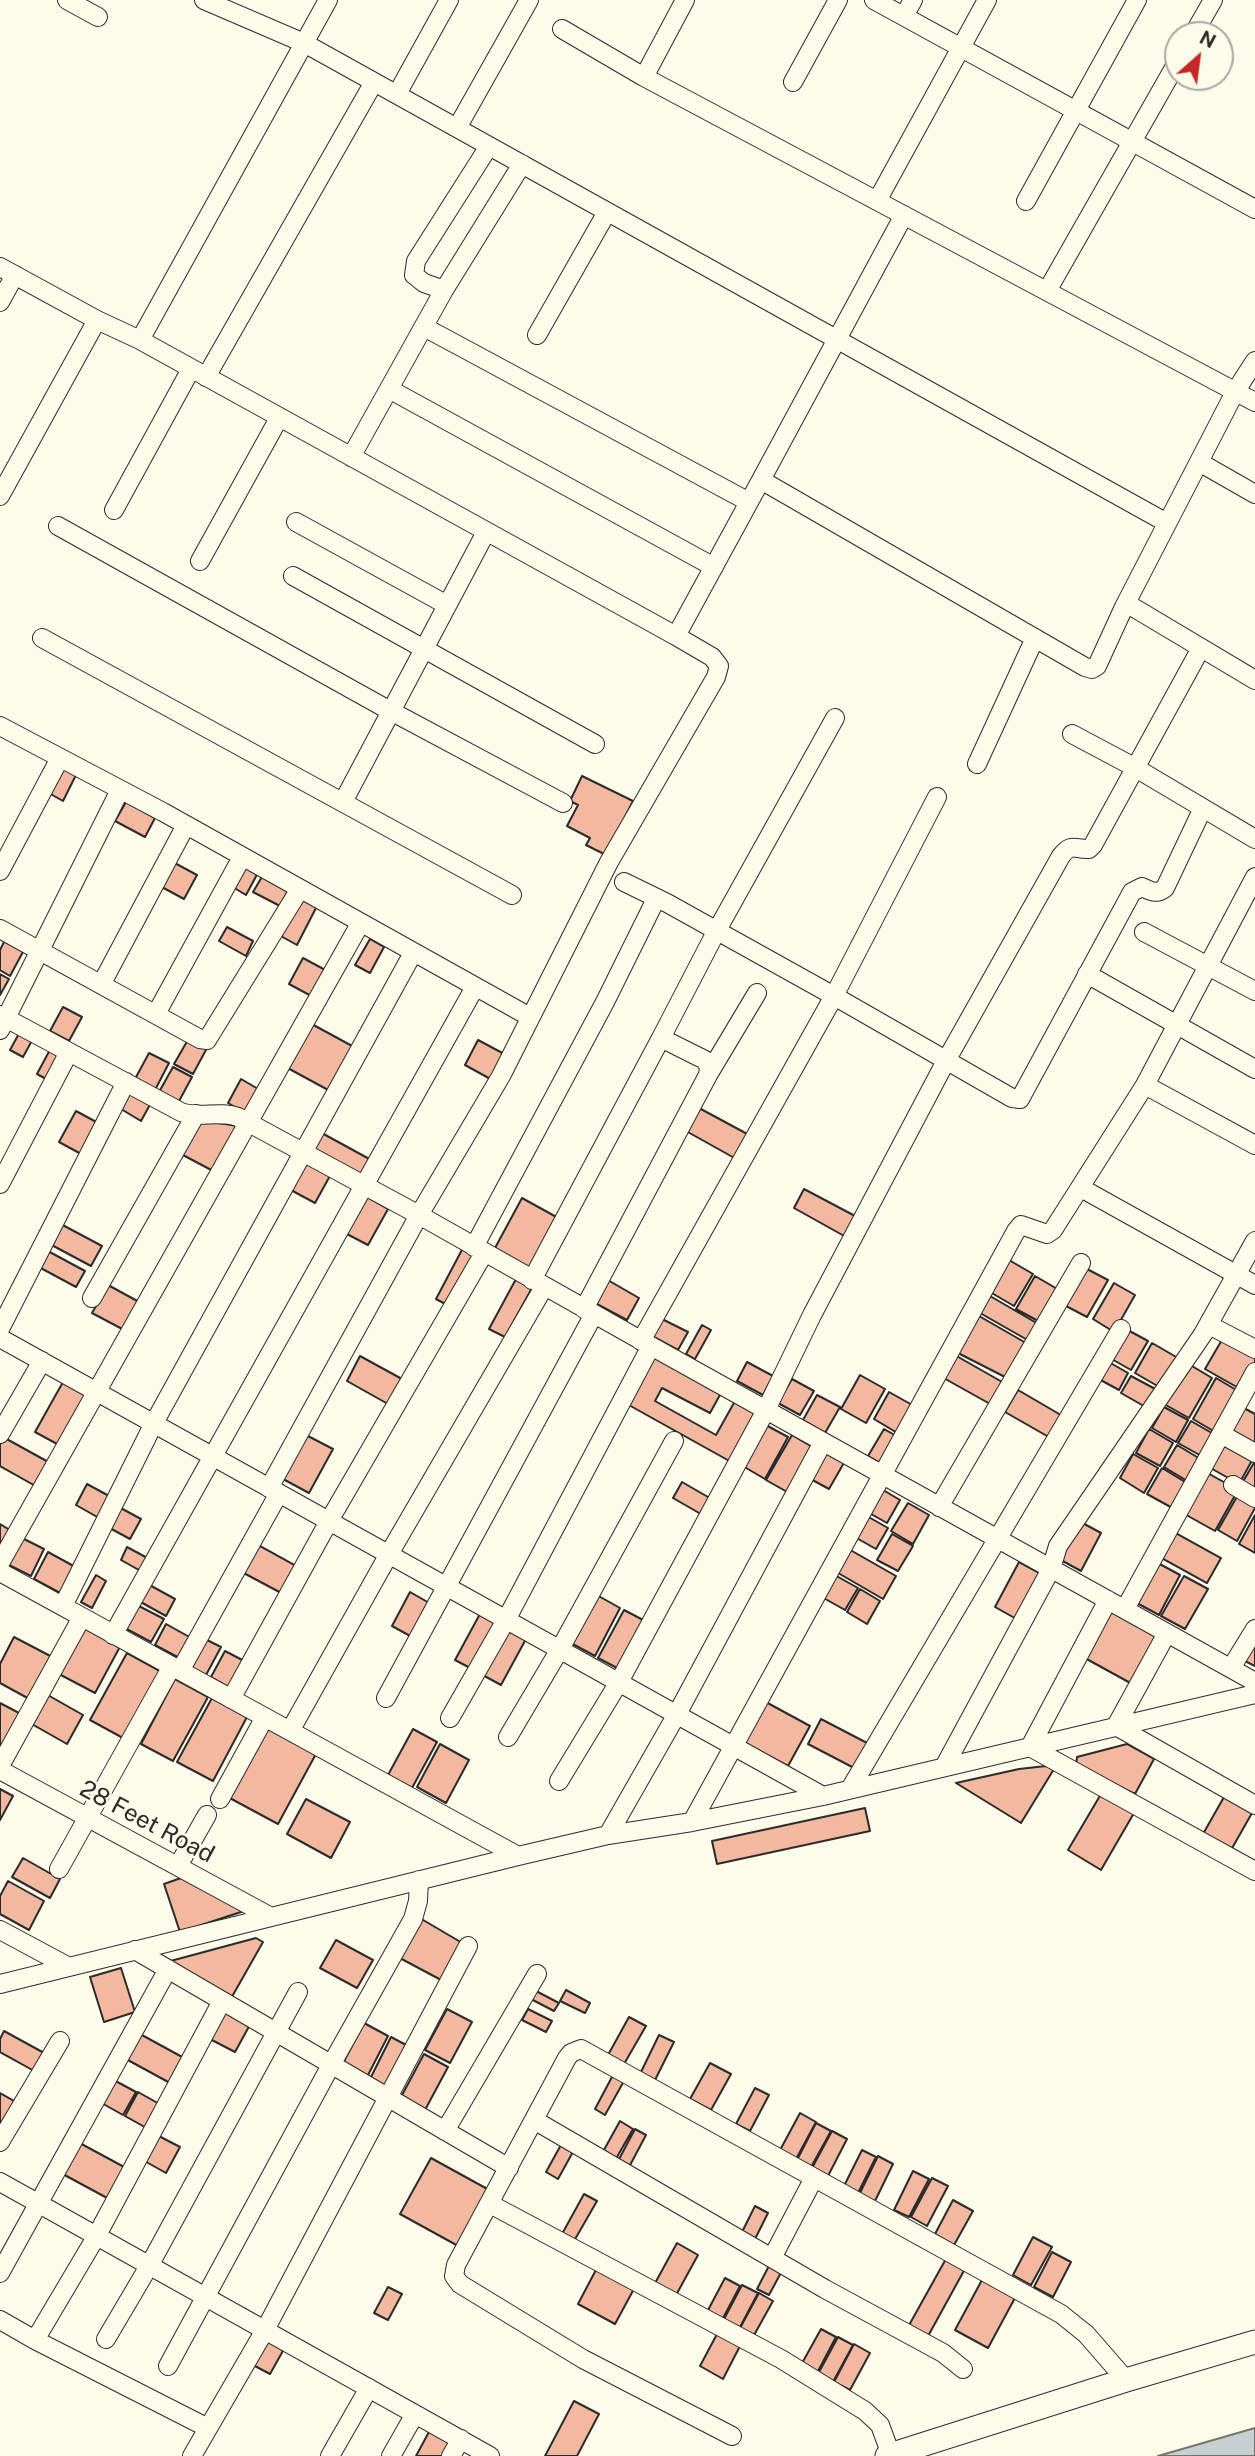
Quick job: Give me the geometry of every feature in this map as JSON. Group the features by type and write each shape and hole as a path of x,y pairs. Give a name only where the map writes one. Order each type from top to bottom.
{"street":[{"path":"67,0 98,17"},
{"path":"204,0 304,43 1167,523"},
{"path":"140,340 328,0"},
{"path":"397,94 449,0"},
{"path":"457,128 529,0"},
{"path":"644,76 685,0"},
{"path":"793,82 838,0"},
{"path":"874,0 908,8 961,48 1255,209"},
{"path":"877,201 987,0"},
{"path":"1026,201 1137,0"},
{"path":"1201,21 1213,0"},
{"path":"562,29 644,76 1255,402"},
{"path":"114,510 374,82"},
{"path":"1047,291 1164,86"},
{"path":"444,290 424,283 414,275 416,261 489,146"},
{"path":"351,457 444,290 522,164"},
{"path":"537,335 607,212"},
{"path":"676,636 904,215"},
{"path":"0,302 8,271 97,320 140,340 676,636 712,657 719,666 716,677 609,862 501,1076 419,1215 176,1669 59,1869"},
{"path":"0,496 97,320"},
{"path":"424,327 749,502"},
{"path":"761,480 1092,669 1097,666 1126,603 1235,392 1255,361"},
{"path":"389,389 714,567"},
{"path":"200,561 279,418"},
{"path":"1199,462 1255,494"},
{"path":"296,522 447,605"},
{"path":"58,526 390,711 563,803"},
{"path":"343,802 486,532"},
{"path":"293,576 594,744"},
{"path":"1126,603 1255,680"},
{"path":"42,638 512,895"},
{"path":"977,764 1035,638"},
{"path":"559,1781 619,1682 766,1410 812,1315 947,1059 1061,856 1067,849 1089,849 1093,845 1201,648"},
{"path":"290,1731 538,1283 716,932 835,718"},
{"path":"0,726 186,825 530,1017"},
{"path":"1072,734 1134,767 1255,839"},
{"path":"0,871 60,758"},
{"path":"3,1981 608,1835 692,1822 823,1796 1254,1692 1231,1668 305,1153 230,1114 181,1112 69,1052 2,1021 41,951 120,790"},
{"path":"450,1718 506,1620 646,1344 834,996 937,797"},
{"path":"624,882 834,996 1012,1098 1020,1099 1132,892 1142,887 1153,892 1165,888 1203,808"},
{"path":"102,983 186,825"},
{"path":"156,1014 242,857"},
{"path":"692,1822 1016,1231 1021,1225 1047,1234 1053,1230 1082,1188 1145,1085 1255,877"},
{"path":"0,929 200,1039 209,1037 300,889"},
{"path":"231,1699 479,1250 656,899"},
{"path":"0,1563 360,923"},
{"path":"1144,932 1255,991"},
{"path":"63,1606 153,1423 305,1153 413,953"},
{"path":"1087,974 1255,1069"},
{"path":"113,1634 475,987"},
{"path":"386,1698 589,1312 708,1075 757,993"},
{"path":"661,1038 705,1060 709,1067 708,1075"},
{"path":"0,1184 69,1052"},
{"path":"0,1329 126,1083"},
{"path":"1145,1085 1255,1145"},
{"path":"92,1298 196,1114"},
{"path":"1082,1188 1255,1285"},
{"path":"944,1767 1051,1569 1058,1546 1209,1325 1255,1241"},
{"path":"939,1507 1081,1262"},
{"path":"1209,1325 1255,1349"},
{"path":"850,1789 1121,1329"},
{"path":"0,1338 823,1796"},
{"path":"0,1434 42,1361"},
{"path":"1125,1609 1221,1434 1249,1397 1255,1372"},
{"path":"1221,1434 1255,1453"},
{"path":"508,1737 560,1649 674,1441"},
{"path":"608,1835 677,1714 824,1442"},
{"path":"1233,1485 1255,1498"},
{"path":"0,1572 518,1856"},
{"path":"1030,1747 1108,1600"},
{"path":"0,1768 82,1617"},
{"path":"1231,1668 1255,1629"},
{"path":"1116,1726 1167,1633"},
{"path":"220,1799 265,1717"},
{"path":"1116,1726 1255,1805"},
{"path":"1030,1747 1255,1871"},
{"name":"28 Feet Road","path":"0,1768 271,1917"},
{"path":"178,1866 207,1815"},
{"path":"168,2366 331,2064 413,1919 418,1901 419,1880"},
{"path":"0,1930 69,1967"},
{"path":"192,2456 265,2330 468,1946"},
{"path":"135,1950 509,2168"},
{"path":"0,2273 167,1969"},
{"path":"445,2132 537,1975"},
{"path":"106,2339 149,2266 298,1992"},
{"path":"34,2340 96,2237 222,2001"},
{"path":"0,2142 60,2041"},
{"path":"732,2437 583,2359 456,2280 454,2270 567,2058 576,2050 581,2049 1060,2314 1086,2334 1126,2380"},
{"path":"534,2120 943,2353 963,2369"},
{"path":"772,2258 814,2178"},
{"path":"0,2182 490,2456"},
{"path":"490,2204 781,2359 865,2411 880,2426 889,2455 1255,2342"},
{"path":"0,2320 208,2428"},
{"path":"330,2456 369,2388"},
{"path":"391,2456 415,2414"},
{"path":"451,2456 461,2440"}],"shaded area":[{"path":"1255,2428 1255,2456 1158,2456"}],"building":[{"path":"61,766 76,775 63,801 47,792"},
{"path":"582,776 633,801 606,855 586,845 590,838 567,826 578,805 570,801"},
{"path":"126,802 155,818 145,837 115,821"},
{"path":"245,860 260,869 246,895 231,886"},
{"path":"171,861 197,875 184,899 158,885"},
{"path":"263,875 289,889 280,906 253,892"},
{"path":"299,896 317,906 297,945 279,935"},
{"path":"227,927 253,941 246,956 219,941"},
{"path":"370,939 384,947 370,973 355,965"},
{"path":"5,940 24,950 10,976 0,970 0,950"},
{"path":"303,958 329,972 315,998 289,984"},
{"path":"0,974 9,979 0,995"},
{"path":"63,1007 82,1017 69,1041 50,1031"},
{"path":"308,1022 354,1047 330,1091 284,1066"},
{"path":"22,1028 35,1035 23,1057 10,1050"},
{"path":"189,1038 207,1048 193,1074 174,1064"},
{"path":"478,1040 508,1056 494,1081 465,1065"},
{"path":"52,1046 63,1052 48,1080 37,1074"},
{"path":"149,1053 169,1063 155,1090 135,1079"},
{"path":"173,1067 192,1077 178,1103 159,1092"},
{"path":"241,1079 260,1090 247,1114 228,1103"},
{"path":"131,1090 152,1101 141,1121 121,1109"},
{"path":"699,1108 751,1136 738,1160 686,1131"},
{"path":"76,1111 100,1124 83,1155 59,1142"},
{"path":"199,1120 238,1126 215,1172 181,1154"},
{"path":"320,1132 373,1161 364,1176 312,1147"},
{"path":"305,1160 331,1174 315,1203 289,1189"},
{"path":"804,1189 857,1217 846,1237 794,1208"},
{"path":"365,1196 388,1209 368,1245 345,1233"},
{"path":"522,1198 560,1219 532,1269 495,1248"},
{"path":"57,1222 102,1246 91,1266 46,1242"},
{"path":"465,1244 481,1253 451,1307 436,1299"},
{"path":"46,1250 85,1271 76,1287 37,1266"},
{"path":"1009,1260 1033,1274 1014,1306 990,1292"},
{"path":"1087,1269 1108,1280 1087,1317 1066,1306"},
{"path":"1035,1276 1059,1290 1040,1322 1016,1309"},
{"path":"516,1279 532,1288 505,1337 489,1329"},
{"path":"606,1279 639,1298 627,1320 593,1302"},
{"path":"1114,1283 1135,1295 1114,1332 1093,1319"},
{"path":"108,1285 141,1303 126,1331 92,1313"},
{"path":"990,1296 1040,1325 1031,1342 980,1313"},
{"path":"979,1316 1026,1343 1007,1378 958,1353"},
{"path":"660,1318 688,1332 678,1350 650,1335"},
{"path":"702,1325 711,1330 695,1359 686,1354"},
{"path":"1124,1328 1148,1341 1131,1370 1108,1357"},
{"path":"1223,1338 1255,1356 1255,1367 1242,1390 1205,1369"},
{"path":"1152,1343 1178,1358 1161,1388 1135,1373"},
{"path":"953,1354 1004,1383 992,1405 940,1376"},
{"path":"653,1355 721,1393 710,1413 662,1388 655,1401 716,1435 735,1401 760,1414 733,1463 627,1404"},
{"path":"360,1356 402,1379 388,1404 347,1381"},
{"path":"1107,1361 1128,1373 1119,1390 1097,1378"},
{"path":"747,1362 773,1376 763,1395 737,1381"},
{"path":"1187,1363 1212,1378 1189,1418 1164,1404"},
{"path":"860,1375 885,1389 866,1423 841,1409"},
{"path":"1131,1376 1159,1391 1149,1409 1121,1393"},
{"path":"1216,1378 1238,1391 1215,1432 1193,1419"},
{"path":"792,1379 814,1391 800,1415 778,1403"},
{"path":"63,1382 87,1395 59,1445 35,1432"},
{"path":"1018,1390 1066,1418 1054,1440 1005,1412"},
{"path":"889,1392 914,1406 899,1434 874,1419"},
{"path":"817,1395 840,1407 825,1433 803,1420"},
{"path":"1240,1406 1255,1414 1255,1450 1225,1433"},
{"path":"1164,1407 1188,1420 1176,1442 1152,1428"},
{"path":"1191,1421 1217,1436 1205,1458 1178,1443"},
{"path":"764,1424 788,1437 765,1479 741,1465"},
{"path":"884,1429 900,1438 884,1465 868,1456"},
{"path":"1149,1429 1173,1443 1160,1466 1136,1453"},
{"path":"306,1435 333,1449 309,1493 283,1479"},
{"path":"792,1435 814,1448 789,1493 766,1480"},
{"path":"3,1437 52,1464 39,1488 0,1466 0,1443"},
{"path":"1223,1437 1255,1455 1239,1484 1207,1466"},
{"path":"1177,1445 1202,1460 1189,1482 1164,1467"},
{"path":"823,1448 845,1461 829,1489 807,1477"},
{"path":"1133,1454 1158,1468 1144,1493 1120,1478"},
{"path":"1255,1461 1255,1493 1241,1485"},
{"path":"1162,1468 1190,1485 1176,1510 1147,1494"},
{"path":"1204,1471 1238,1490 1215,1531 1181,1512"},
{"path":"682,1482 715,1501 706,1517 673,1498"},
{"path":"87,1484 111,1497 99,1518 76,1505"},
{"path":"878,1487 900,1500 887,1523 864,1510"},
{"path":"1239,1493 1255,1502 1255,1508 1237,1541 1218,1530"},
{"path":"908,1503 929,1515 913,1544 891,1531"},
{"path":"117,1506 141,1519 130,1539 106,1526"},
{"path":"865,1515 888,1528 876,1549 853,1536"},
{"path":"1255,1515 1255,1553 1239,1544"},
{"path":"1079,1521 1101,1533 1081,1571 1059,1559"},
{"path":"0,1524 15,1533 0,1560"},
{"path":"1174,1532 1221,1558 1207,1583 1160,1557"},
{"path":"892,1534 913,1546 898,1571 877,1560"},
{"path":"20,1537 44,1549 31,1576 7,1564"},
{"path":"253,1542 300,1568 285,1595 238,1570"},
{"path":"127,1547 153,1561 146,1574 121,1560"},
{"path":"845,1547 896,1576 883,1599 833,1570"},
{"path":"48,1552 79,1569 64,1595 34,1579"},
{"path":"1019,1562 1045,1576 1020,1621 995,1607"},
{"path":"1156,1562 1180,1575 1159,1615 1135,1602"},
{"path":"833,1574 858,1588 845,1610 820,1596"},
{"path":"96,1575 106,1581 92,1608 81,1602"},
{"path":"1184,1576 1208,1589 1185,1629 1161,1616"},
{"path":"146,1583 175,1599 166,1616 137,1600"},
{"path":"860,1589 880,1601 867,1624 847,1612"},
{"path":"410,1592 431,1604 412,1637 392,1626"},
{"path":"595,1594 620,1608 595,1656 569,1642"},
{"path":"135,1604 164,1619 151,1642 123,1627"},
{"path":"1111,1606 1162,1634 1134,1685 1083,1657"},
{"path":"624,1610 647,1622 621,1670 598,1658"},
{"path":"481,1612 500,1623 474,1670 455,1660"},
{"path":"86,1623 122,1643 95,1693 59,1674"},
{"path":"166,1624 193,1639 183,1660 155,1645"},
{"path":"504,1627 526,1639 501,1685 479,1673"},
{"path":"14,1637 56,1659 33,1701 0,1683 0,1664"},
{"path":"203,1638 221,1647 206,1675 188,1665"},
{"path":"1255,1638 1255,1666 1243,1660"},
{"path":"225,1651 248,1663 234,1690 211,1677"},
{"path":"127,1653 160,1671 123,1738 90,1720"},
{"path":"175,1679 208,1697 173,1761 141,1744"},
{"path":"46,1694 83,1715 67,1744 30,1723"},
{"path":"212,1698 247,1717 213,1781 177,1762"},
{"path":"764,1701 810,1726 788,1766 742,1742"},
{"path":"0,1703 21,1714 0,1753"},
{"path":"821,1719 869,1744 856,1769 808,1744"},
{"path":"265,1724 317,1752 278,1824 226,1796"},
{"path":"413,1729 437,1742 412,1788 388,1775"},
{"path":"440,1744 469,1760 446,1803 417,1787"},
{"path":"1127,1744 1154,1759 1135,1794 1076,1766 1077,1757"},
{"path":"1046,1766 1054,1769 1021,1823 956,1783 1019,1769"},
{"path":"0,1789 13,1796 0,1820"},
{"path":"1101,1794 1134,1813 1101,1870 1068,1850"},
{"path":"1224,1797 1252,1813 1231,1850 1203,1834"},
{"path":"306,1799 350,1822 331,1858 287,1834"},
{"path":"865,1808 870,1831 717,1864 712,1841"},
{"path":"23,1858 60,1879 50,1898 12,1877"},
{"path":"181,1878 244,1911 180,1932 164,1884"},
{"path":"8,1881 44,1901 29,1930 0,1914 0,1896"},
{"path":"418,1917 464,1944 443,1981 396,1956"},
{"path":"256,1938 263,1942 229,2002 163,1963"},
{"path":"336,1940 373,1960 357,1988 320,1968"},
{"path":"121,1968 135,2012 104,2022 90,1977"},
{"path":"534,1990 559,2003 554,2011 529,1998"},
{"path":"566,1990 590,2003 585,2013 560,2001"},
{"path":"226,2006 252,2021 235,2052 208,2038"},
{"path":"447,2009 472,2022 450,2063 425,2050"},
{"path":"528,2009 552,2021 546,2032 522,2020"},
{"path":"629,2017 646,2026 624,2064 608,2055"},
{"path":"364,2023 388,2036 365,2081 341,2067"},
{"path":"4,2031 46,2054 36,2072 0,2052 0,2039"},
{"path":"140,2034 184,2058 170,2083 126,2059"},
{"path":"659,2035 674,2042 654,2082 640,2074"},
{"path":"391,2037 408,2046 385,2092 368,2083"},
{"path":"424,2054 448,2067 425,2110 401,2097"},
{"path":"710,2063 731,2074 711,2110 690,2099"},
{"path":"613,2075 624,2081 605,2115 595,2109"},
{"path":"110,2078 136,2092 123,2115 98,2101"},
{"path":"755,2088 769,2095 750,2131 736,2124"},
{"path":"138,2092 163,2106 150,2130 125,2116"},
{"path":"0,2093 16,2102 0,2131"},
{"path":"800,2113 816,2122 795,2161 779,2152"},
{"path":"620,2121 633,2129 613,2164 600,2157"},
{"path":"816,2123 831,2131 810,2169 796,2162"},
{"path":"635,2129 646,2135 628,2169 617,2163"},
{"path":"832,2131 847,2139 828,2176 812,2168"},
{"path":"155,2134 180,2147 166,2173 141,2159"},
{"path":"76,2141 126,2168 109,2199 59,2172"},
{"path":"562,2143 574,2150 558,2179 546,2172"},
{"path":"862,2150 876,2157 858,2193 844,2186"},
{"path":"878,2156 893,2164 874,2203 859,2195"},
{"path":"431,2158 491,2191 460,2247 400,2214"},
{"path":"913,2171 929,2179 909,2217 894,2210"},
{"path":"932,2178 948,2186 927,2226 911,2217"},
{"path":"584,2194 597,2201 574,2241 562,2234"},
{"path":"953,2200 973,2211 954,2245 935,2234"},
{"path":"755,2206 768,2213 753,2243 740,2236"},
{"path":"1033,2237 1052,2247 1031,2285 1013,2275"},
{"path":"677,2243 698,2255 675,2297 654,2285"},
{"path":"1052,2252 1071,2262 1053,2297 1034,2287"},
{"path":"947,2257 966,2267 927,2338 908,2327"},
{"path":"772,2260 784,2267 769,2295 757,2289"},
{"path":"598,2266 635,2287 615,2324 578,2304"},
{"path":"725,2278 740,2286 722,2320 707,2312"},
{"path":"983,2278 1016,2296 988,2348 955,2330"},
{"path":"742,2285 758,2293 739,2329 723,2321"},
{"path":"388,2287 402,2294 388,2320 374,2313"},
{"path":"759,2293 773,2301 753,2337 739,2330"},
{"path":"821,2329 836,2337 817,2373 801,2365"},
{"path":"717,2334 740,2346 723,2379 700,2366"},
{"path":"838,2337 853,2345 833,2382 818,2374"},
{"path":"266,2340 284,2349 270,2374 253,2365"},
{"path":"854,2344 870,2353 850,2390 834,2382"},
{"path":"574,2401 599,2414 577,2456 545,2456"},
{"path":"430,2430 451,2441 443,2456 416,2456"}]}
